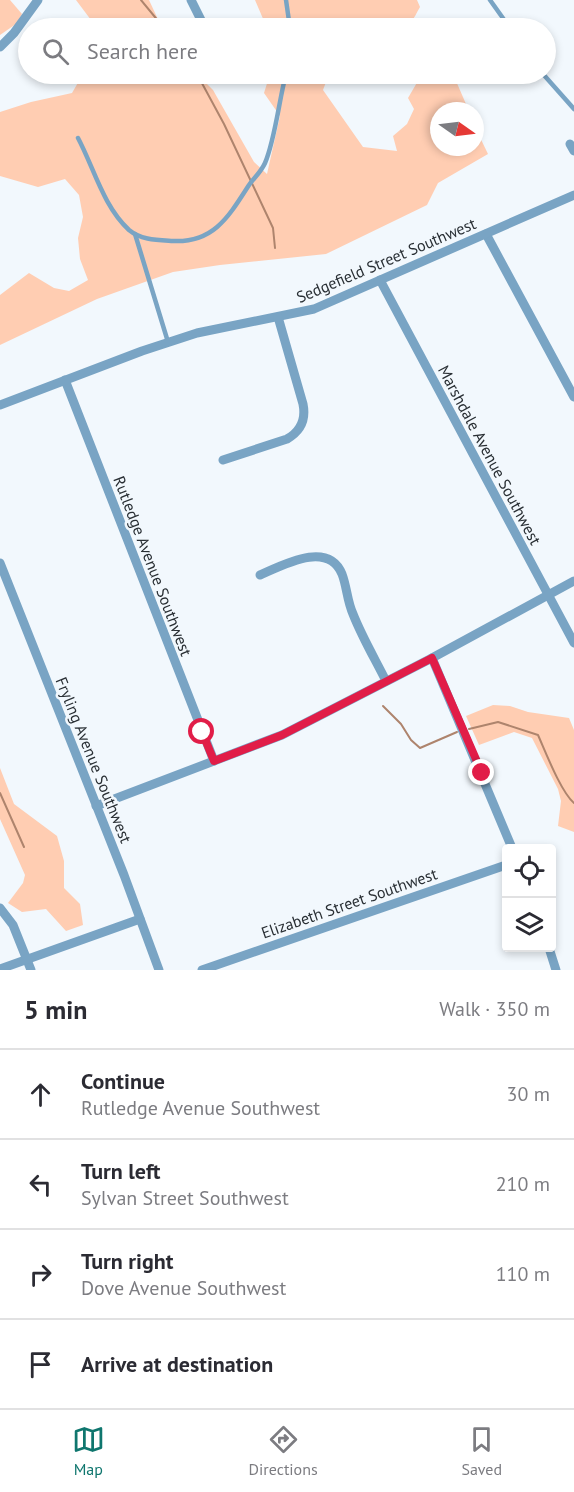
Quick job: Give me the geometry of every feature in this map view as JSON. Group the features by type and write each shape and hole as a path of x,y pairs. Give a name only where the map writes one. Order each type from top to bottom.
{"street":[{"path":"25,18 38,0"},
{"path":"191,0 200,18"},
{"path":"0,47 18,28"},
{"name":"Sedgefield Street Southwest","path":"0,405 168,342 198,333 314,309 574,195"},
{"path":"486,234 574,397"},
{"name":"Marshdale Avenue Southwest","path":"380,280 574,643"},
{"path":"223,460 287,439 294,435 302,425 305,413 303,404 278,317"},
{"name":"Rutledge Avenue Southwest","path":"65,380 214,761"},
{"path":"260,574 306,556 319,557 336,564 344,577 353,614 386,681"},
{"name":"Fryling Avenue Southwest","path":"0,563 159,970"},
{"path":"96,806 282,735 432,658 574,581"},
{"path":"432,658 510,844"},
{"name":"Elizabeth Street Southwest","path":"202,970 502,867"},
{"path":"0,908 13,925 31,970"},
{"path":"0,969 140,919"},
{"path":"550,952 556,970"}],"lane":[{"path":"286,0 289,18"},
{"path":"490,0 503,18"},
{"path":"78,138 91,162 99,185 128,229 139,237 155,240 198,239 226,220 250,182 260,171 269,150 284,84"},
{"path":"552,84 574,109"},
{"path":"135,234 168,342"}],"shaded area":[{"path":"0,0 10,0 22,14 16,24 0,35"},
{"path":"76,0 149,0 157,18 90,18"},
{"path":"255,0 417,0 420,7 413,18 263,18"},
{"path":"77,84 207,84 213,90 254,162 267,174 280,116 264,93 267,84 325,84 323,90 363,147 397,151 393,136 407,124 414,109 408,98 416,84 457,84 465,102 430,102 430,156 484,156 484,146 488,154 438,183 427,205 326,254 173,272 97,299 0,345 0,295 29,273 54,288 69,291 88,280 80,259 78,238 83,217 79,195 65,179 38,187 0,176 0,112 72,93"},
{"path":"493,705 510,706 528,712 569,718 574,730 574,832 558,826 561,801 558,789 532,738 514,732 479,745 466,716"},
{"path":"0,768 14,804 57,836 64,861 64,888 80,904 83,925 66,931 46,909 22,912 8,903 23,883 25,875 0,819"}],"waterway":[{"path":"141,0 156,18"},
{"path":"202,84 273,228 275,248"},
{"path":"383,706 420,748 457,732"},
{"path":"469,729 498,722 538,735 559,781 574,803"},
{"path":"0,793 24,847"}],"route":[{"path":"202,732 214,761 282,735 432,658 482,773"}]}
